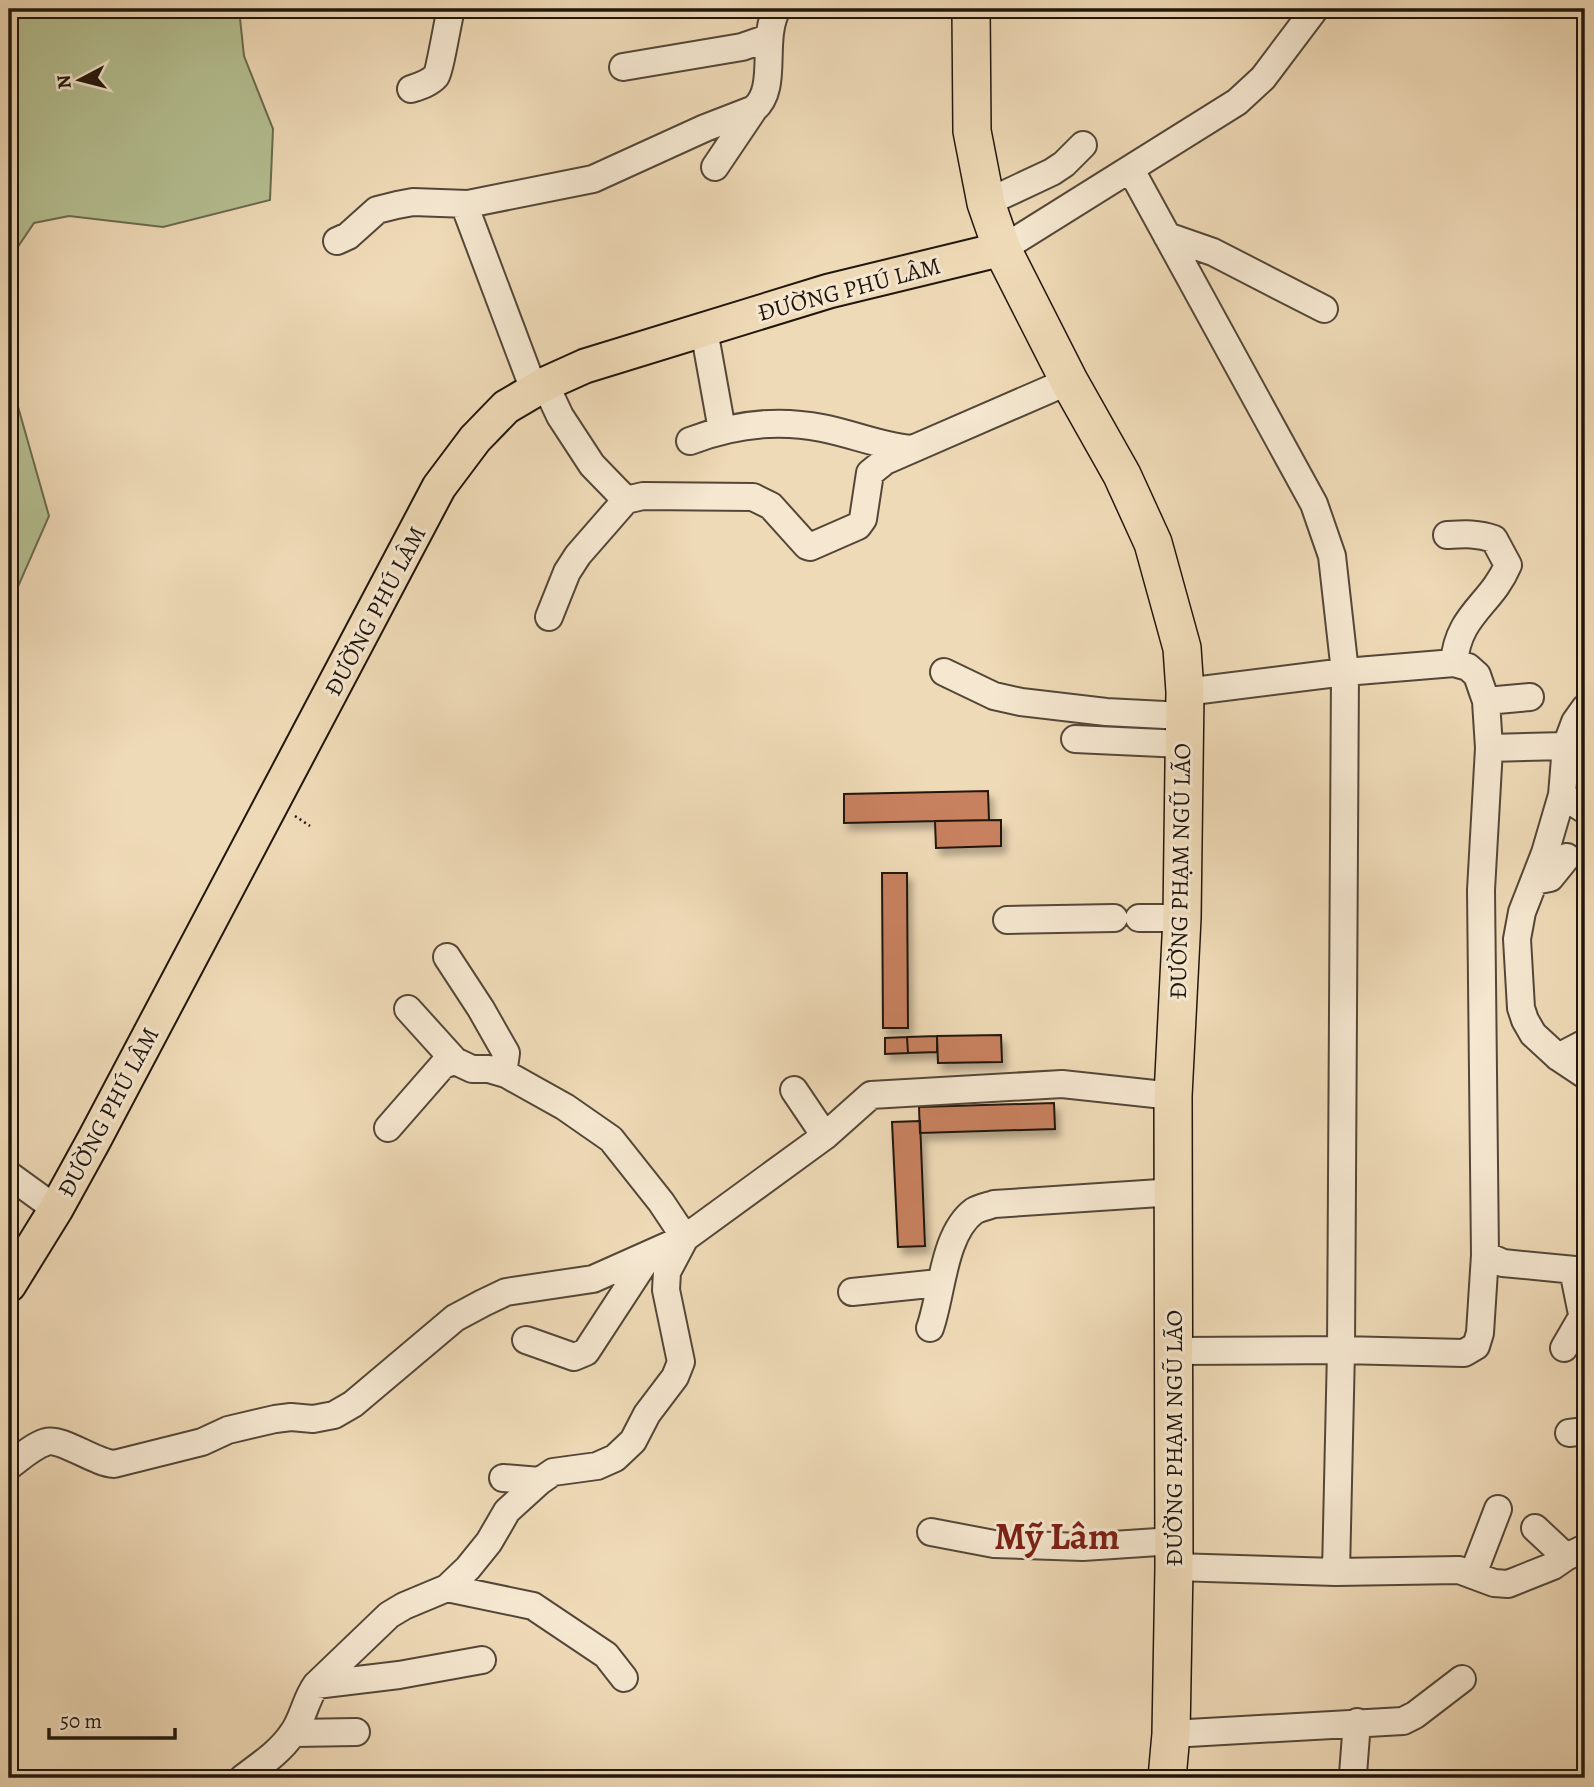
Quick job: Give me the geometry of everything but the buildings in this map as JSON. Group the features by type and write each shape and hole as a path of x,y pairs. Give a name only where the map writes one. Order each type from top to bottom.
{"highway":[{"name":"ĐƯỜNG PHẠM NGŨ LÃO","path":"971,9 972,131 986,203 1002,249 1069,381 1122,475 1153,542 1182,648 1182,918 1173,1096 1173,1554 1171,1734 1167,1778"}],"main road":[{"name":"ĐƯỜNG PHÚ LÂM","path":"9,1285 56,1209 275,802 439,487 475,439 506,407 539,387 585,366 830,291 1002,249"}],"street":[{"path":"411,89 428,83 439,70 451,9"},
{"path":"337,241 348,236 377,210 397,205 413,202 468,204 593,179 705,128 754,109 761,104 768,87 768,38 776,9"},
{"path":"1002,249 1237,102 1263,78 1315,9"},
{"path":"623,67 757,44 768,38"},
{"path":"715,167 754,109"},
{"path":"986,203 1052,172 1083,145"},
{"path":"1131,170 1314,505 1332,556 1345,672 1341,1350 1336,1572"},
{"path":"468,204 467,212 539,387 592,465 626,500"},
{"path":"1167,236 1213,252 1324,309"},
{"path":"704,330 722,430"},
{"path":"549,617 567,572 578,555 626,500 643,496 753,497 771,506 810,547 858,526 865,512 870,473 886,461 1069,381"},
{"path":"690,441 722,430 772,422 821,428 883,446 911,449"},
{"path":"1447,535 1467,533 1494,540 1508,565 1499,584 1464,625 1456,644 1454,663"},
{"path":"1075,739 1184,717 1345,672 1454,663 1468,667 1477,675 1486,701 1489,748 1481,890 1485,1255 1480,1333 1476,1346 1464,1353 1341,1350 1174,1351"},
{"path":"944,672 994,696 1021,702 1106,712 1184,717"},
{"path":"1486,701 1530,697"},
{"path":"1585,708 1575,722 1566,746 1562,795 1518,925 1521,1008 1525,1020 1533,1034 1558,1057 1585,1075"},
{"path":"1489,748 1566,746"},
{"path":"1562,795 1585,810"},
{"path":"1534,881 1550,878 1567,857"},
{"path":"1007,920 1182,918"},
{"path":"447,957 506,1054 504,1067 499,1072"},
{"path":"408,1009 455,1061 472,1069 499,1072 565,1107 611,1139 661,1202 685,1238"},
{"path":"1558,1057 1585,1043"},
{"path":"388,1128 443,1065 455,1061"},
{"path":"9,1466 47,1441 56,1441 104,1464 114,1464 202,1442 228,1430 275,1419 313,1419 334,1415 353,1404 455,1318 483,1303 506,1292 593,1279 685,1238 825,1136 871,1095 1062,1084 1173,1096"},
{"path":"794,1090 825,1136"},
{"path":"9,1175 56,1209"},
{"path":"930,1328 944,1264 960,1228 974,1211 994,1203 1175,1192"},
{"path":"243,1778 272,1756 294,1733 309,1695 316,1685 389,1615 447,1588 489,1542 507,1511 540,1481 553,1472 597,1466 615,1458 633,1441 647,1414 675,1377 681,1362 666,1290 667,1272 685,1238"},
{"path":"526,1340 574,1357 586,1352 651,1253"},
{"path":"1485,1255 1503,1263 1579,1271 1583,1323 1564,1348"},
{"path":"852,1292 939,1283"},
{"path":"503,1478 540,1481"},
{"path":"1473,1574 1498,1509"},
{"path":"931,1532 994,1544 1173,1554 1336,1572 1459,1570 1494,1583 1508,1584 1553,1566 1575,1552 1535,1528"},
{"path":"447,1588 533,1606 606,1655 624,1678"},
{"path":"316,1685 399,1675 482,1660"},
{"path":"1171,1734 1403,1721 1415,1716 1462,1679"},
{"path":"1353,1774 1357,1722"},
{"path":"294,1733 356,1732"}],"green space":[{"path":"9,9 239,9 244,56 273,129 270,200 163,227 69,216 34,223 9,260"},
{"path":"9,375 49,516 9,607"}],"district":[{"name":"Mỹ Lâm","path":"1057,1536"}]}
